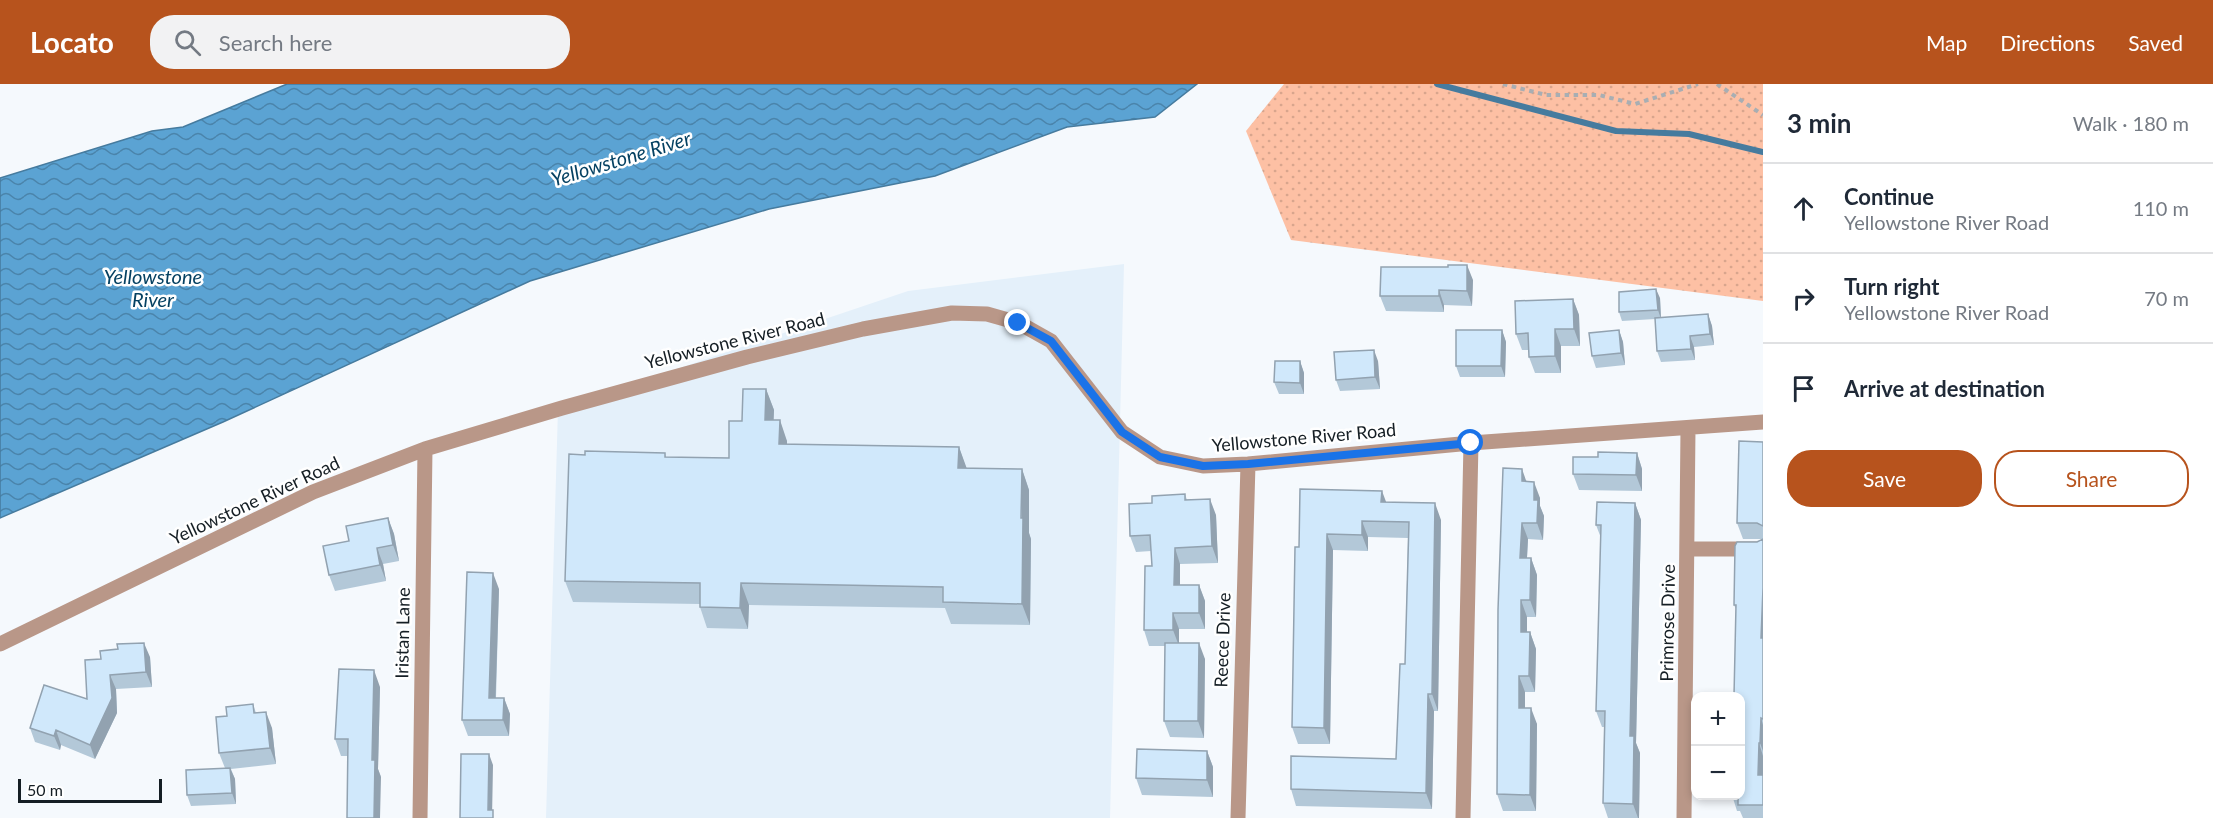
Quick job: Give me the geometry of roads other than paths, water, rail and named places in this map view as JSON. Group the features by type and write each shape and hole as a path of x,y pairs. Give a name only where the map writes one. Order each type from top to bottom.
{"street":[{"name":"Yellowstone River Road","path":"0,644 188,555 313,492 425,449 747,357 863,329 952,313 987,314 1018,323 1051,341 1122,432 1160,457 1203,466 1248,464 1471,443 1763,422"},
{"name":"Primrose Drive","path":"1684,818 1688,429"},
{"path":"1463,818 1471,443"},
{"name":"Iristan Lane","path":"420,818 425,449"},
{"name":"Reece Drive","path":"1238,818 1248,464"},
{"path":"1688,549 1763,549"}],"water":[{"name":"Yellowstone River","path":"287,84 1197,84 1155,117 1067,127 935,176 769,209 530,281 223,422 0,518 0,178 152,131 183,127"}],"waterway":[{"path":"1437,84 1616,131 1689,134 1763,152"}]}
